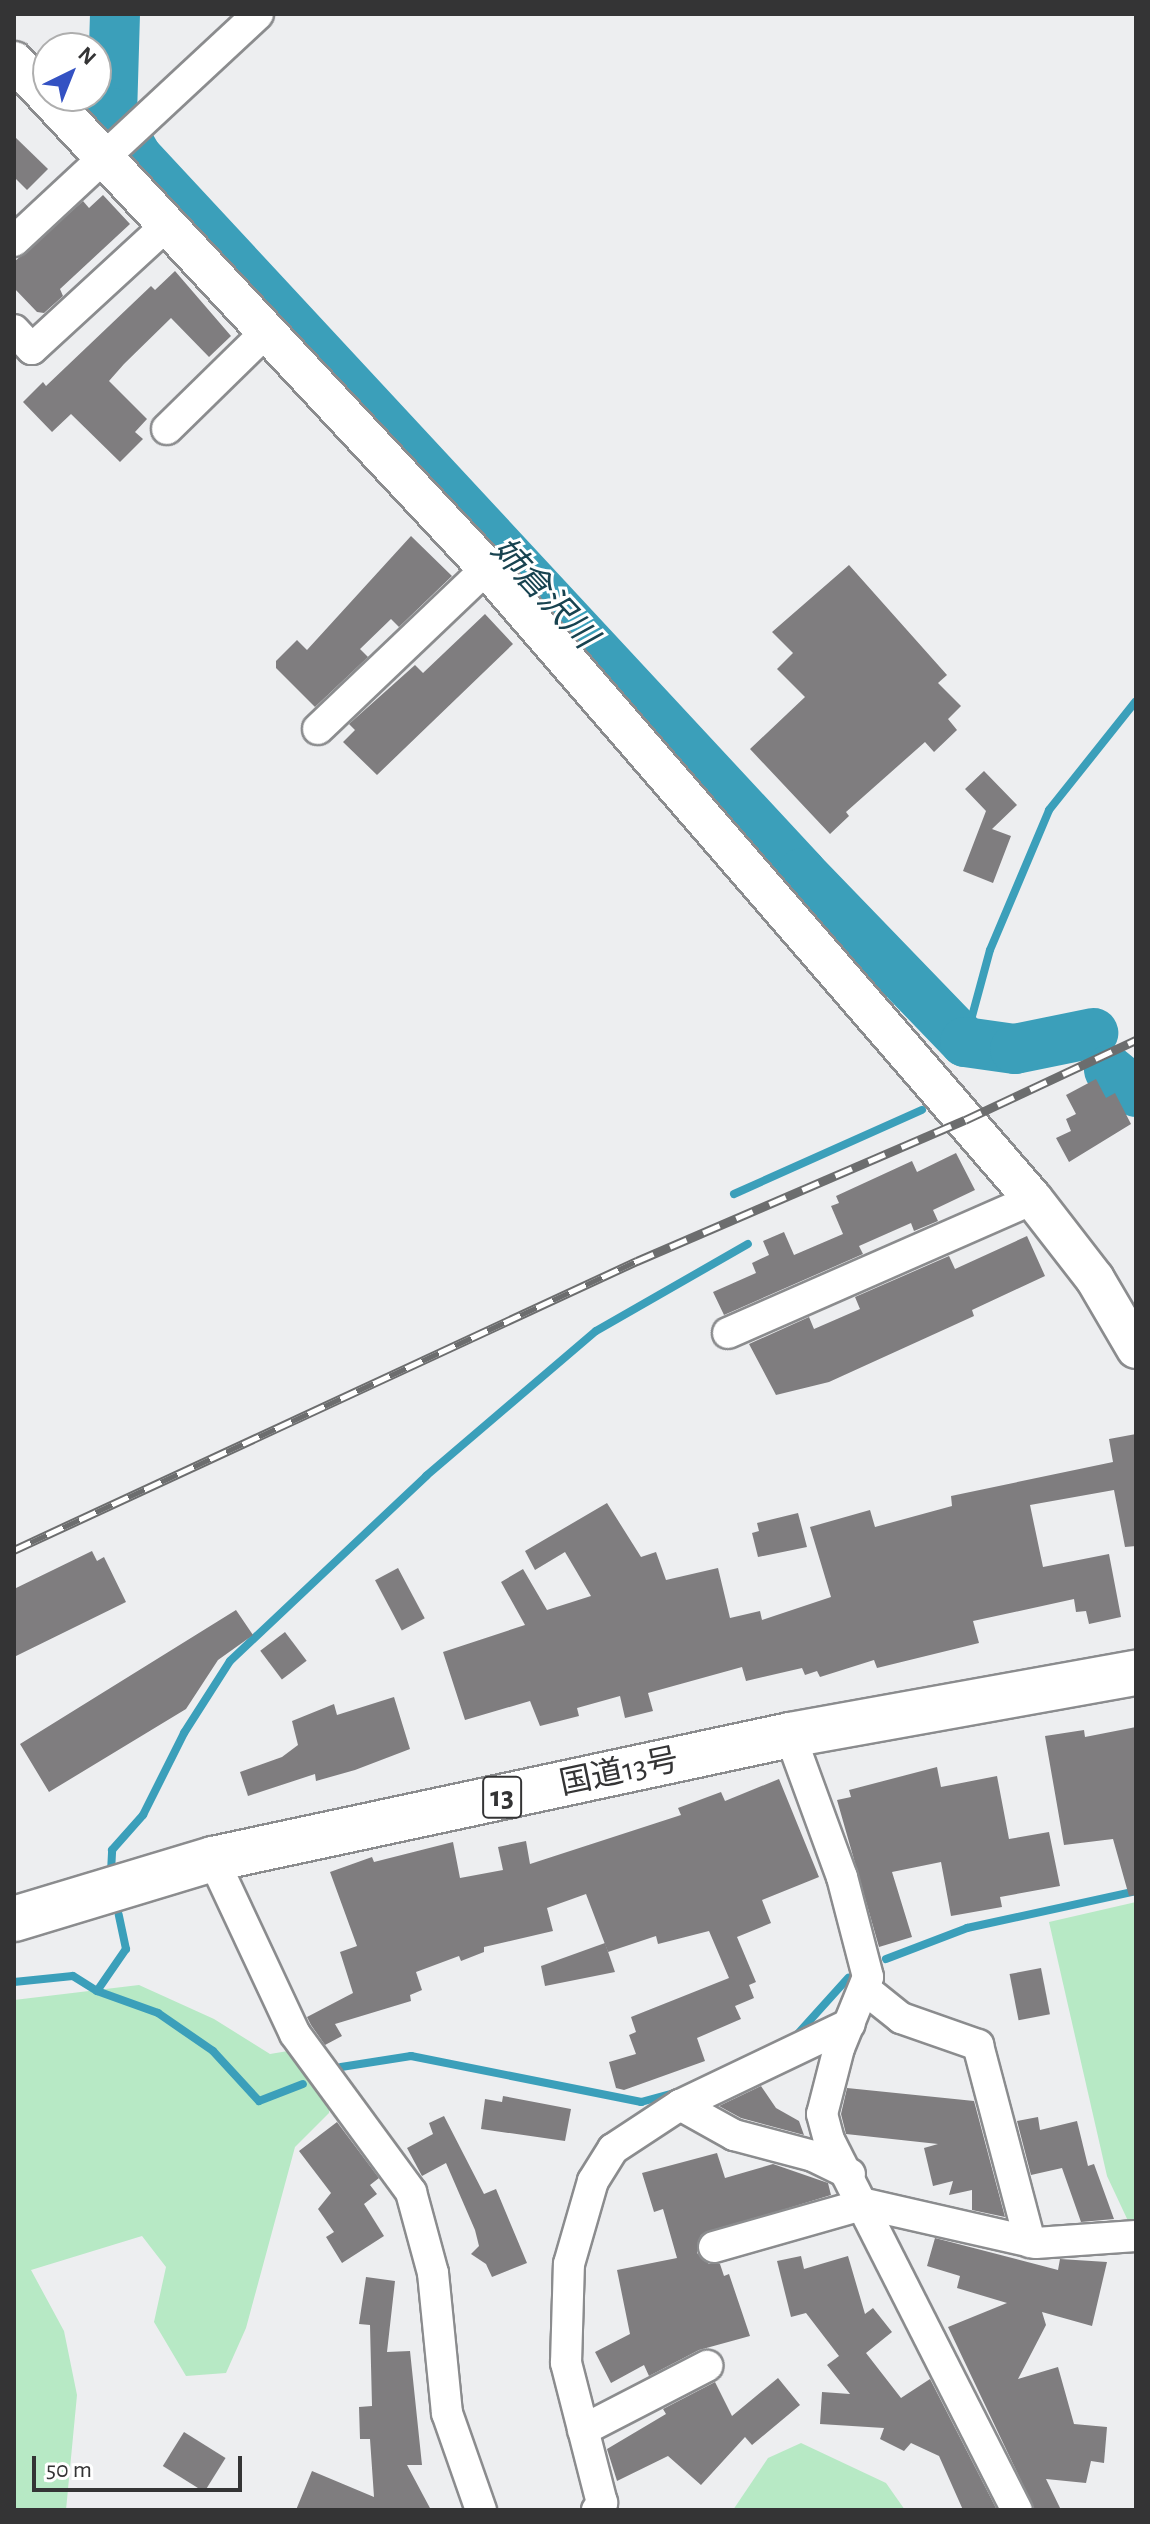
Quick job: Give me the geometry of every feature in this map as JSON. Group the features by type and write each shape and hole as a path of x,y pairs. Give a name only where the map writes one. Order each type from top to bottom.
{"highway":[{"name":"国道13号","path":"14,1919 213,1859 790,1735 1136,1673"}],"street":[{"path":"14,241 258,14"},
{"path":"14,61 487,568 1033,1199 1095,1279 1136,1349"},
{"path":"14,330 32,349 167,225"},
{"path":"167,429 266,332"},
{"path":"318,729 487,568"},
{"path":"728,1333 1033,1199"},
{"path":"790,1735 842,1877 868,1977 822,2114 829,2140 865,2204 916,2320 1017,2510"},
{"path":"213,1859 295,2034 411,2192 433,2273 447,2413 481,2510"},
{"path":"866,1990 901,2018 978,2045 1030,2242"},
{"path":"597,2510 602,2503 566,2363 569,2264 593,2181 613,2149 680,2105 850,2024"},
{"path":"680,2105 734,2135 813,2156 850,2174"},
{"path":"714,2247 865,2204 1030,2242 1136,2236"},
{"path":"583,2430 707,2366"}],"green space":[{"path":"1136,1902 1136,2222 1129,2223 1107,2176 1049,1922"},
{"path":"139,1985 214,2019 270,2054 294,2050 329,2086 329,2113 295,2147 246,2328 226,2373 186,2376 154,2322 166,2267 142,2236 31,2270 64,2331 77,2395 66,2510 14,2510 14,2000"},
{"path":"801,2443 886,2483 905,2510 733,2510 768,2458"}],"building":[{"path":"14,136 48,169 27,190 14,177"},
{"path":"103,195 130,224 60,289 63,296 44,313 37,312 14,288 14,262 83,201 89,208"},
{"path":"175,271 231,336 209,357 171,318 109,381 147,419 135,432 143,439 120,462 71,414 52,432 23,402 43,382 46,386 151,286 155,290"},
{"path":"411,536 452,576 399,627 391,619 360,649 368,657 315,707 276,668 276,661 297,640 307,650"},
{"path":"849,565 947,675 938,683 961,706 948,719 957,730 934,752 925,742 846,812 849,816 830,834 750,749 805,697 777,669 793,653 772,632"},
{"path":"485,614 513,644 377,775 343,742 355,730 349,724 415,665 423,673"},
{"path":"984,771 1017,805 992,829 1011,836 993,883 963,871 986,811 965,789"},
{"path":"1096,1079 1106,1098 1115,1093 1131,1124 1069,1162 1056,1138 1071,1131 1066,1119 1076,1114 1066,1095"},
{"path":"956,1153 975,1190 933,1210 938,1221 914,1231 911,1223 859,1246 863,1254 724,1315 713,1292 756,1273 752,1263 769,1255 763,1241 784,1232 794,1255 843,1234 831,1206 839,1203 836,1196 912,1161 917,1172"},
{"path":"1027,1236 1045,1276 972,1310 974,1316 829,1382 776,1395 749,1344 809,1317 814,1329 860,1309 855,1297 949,1256 955,1269"},
{"path":"1136,1434 1136,1546 1125,1547 1114,1490 1030,1505 1043,1567 1109,1554 1121,1617 1089,1624 1086,1611 1076,1612 1074,1599 973,1621 979,1643 877,1668 874,1660 820,1677 817,1671 805,1675 802,1668 746,1681 742,1667 648,1693 653,1711 625,1718 620,1696 577,1708 579,1716 540,1726 530,1701 465,1720 443,1652 525,1625 501,1582 523,1569 547,1610 591,1596 565,1552 535,1570 525,1551 607,1503 641,1557 656,1552 666,1580 718,1568 730,1618 760,1611 762,1620 831,1597 810,1527 870,1510 875,1527 952,1506 951,1496 1113,1462 1109,1439"},
{"path":"798,1513 807,1547 758,1557 752,1533 759,1531 757,1523"},
{"path":"92,1551 97,1561 104,1557 126,1602 14,1657 14,1589"},
{"path":"398,1568 425,1618 402,1631 375,1580"},
{"path":"236,1610 253,1635 218,1660 186,1709 49,1792 20,1744"},
{"path":"285,1632 307,1661 282,1679 260,1651"},
{"path":"394,1697 410,1749 355,1770 316,1781 315,1774 248,1796 240,1772 282,1757 298,1745 292,1721 334,1704 337,1715"},
{"path":"1136,1727 1136,1895 1129,1896 1113,1839 1064,1845 1045,1736 1084,1730 1085,1737"},
{"path":"937,1767 941,1787 997,1776 1009,1839 1049,1832 1060,1886 1000,1897 1002,1907 951,1916 941,1862 892,1872 912,1937 879,1947 837,1800 851,1797 849,1790"},
{"path":"779,1779 819,1877 762,1900 771,1923 737,1937 756,1982 749,1985 754,1998 735,2006 741,2019 697,2038 705,2061 624,2090 616,2088 609,2062 636,2054 629,2035 636,2032 631,2017 729,1978 709,1931 658,1944 656,1936 608,1952 586,1894 547,1908 553,1931 484,1947 484,1952 461,1961 459,1956 416,1972 422,1990 410,1995 411,2001 335,2024 342,2036 325,2045 311,2025 307,2017 353,1993 340,1952 357,1946 330,1872 372,1857 374,1862 453,1842 460,1878 503,1870 498,1847 526,1841 530,1864 681,1815 678,1808 721,1792 725,1801"},
{"path":"605,1943 615,1972 545,1986 541,1966"},
{"path":"1041,1968 1050,2014 1019,2020 1010,1974"},
{"path":"761,2086 776,2108 799,2121 804,2135 741,2118 719,2106"},
{"path":"847,2088 974,2101 1005,2217 972,2210 972,2190 949,2195 953,2181 933,2186 924,2148 938,2144 846,2134 841,2114"},
{"path":"503,2096 571,2109 565,2141 481,2129 485,2099 502,2102"},
{"path":"444,2116 484,2194 496,2189 527,2263 492,2277 486,2264 471,2254 479,2246 475,2230 446,2163 422,2176 407,2148 433,2134 429,2123"},
{"path":"1038,2117 1040,2130 1077,2121 1088,2166 1094,2164 1114,2219 1081,2222 1062,2168 1031,2175 1017,2121"},
{"path":"337,2122 379,2178 370,2185 377,2194 364,2204 384,2236 342,2263 326,2237 334,2232 318,2209 331,2193 299,2151"},
{"path":"717,2153 725,2178 773,2164 828,2183 831,2195 701,2235 697,2253 709,2264 720,2264 724,2276 729,2274 750,2336 699,2350 649,2376 644,2365 611,2383 595,2352 630,2334 617,2270 677,2258 663,2209 654,2212 642,2173"},
{"path":"935,2238 1058,2270 1060,2259 1107,2262 1092,2326 1042,2312 1046,2325 1018,2379 1058,2367 1074,2424 1107,2427 1104,2463 1091,2461 1086,2483 1046,2479 1061,2510 1035,2510 948,2327 1007,2303 957,2288 960,2276 927,2266"},
{"path":"801,2256 804,2269 848,2256 865,2314 873,2308 892,2332 866,2353 901,2398 930,2379 997,2510 963,2510 939,2456 911,2443 904,2451 880,2439 884,2428 820,2424 822,2392 850,2394 827,2365 839,2356 806,2313 791,2317 777,2261"},
{"path":"366,2277 395,2281 387,2352 410,2351 422,2465 407,2465 431,2510 296,2510 312,2471 374,2497 370,2439 360,2439 359,2407 372,2406 370,2325 359,2324"},
{"path":"778,2378 800,2405 752,2445 745,2437 701,2485 668,2456 617,2481 607,2449 666,2414 663,2409 715,2382 732,2416"},
{"path":"184,2432 226,2458 204,2492 163,2466"}],"waterway":[{"name":"姉倉沢川","path":"115,14 112,113 137,157 802,873 965,1042 1015,1049 1093,1033"},
{"path":"965,1042 990,950 1049,810 1136,701"},
{"name":"姉倉沢川","path":"1109,1070 1136,1092"},
{"path":"734,1194 922,1110"},
{"path":"111,1872 112,1850 143,1815 184,1733 230,1661 426,1476 596,1331 748,1244"},
{"path":"886,1959 967,1928 1136,1891"},
{"path":"14,1982 73,1976 97,1991 126,1949 119,1915"},
{"path":"794,2038 848,1978"},
{"path":"97,1991 158,2013 213,2051 259,2101 303,2084"},
{"path":"341,2067 411,2056 641,2102 678,2092"}],"railway":[{"path":"14,1550 637,1261 965,1120 1136,1040"}]}
